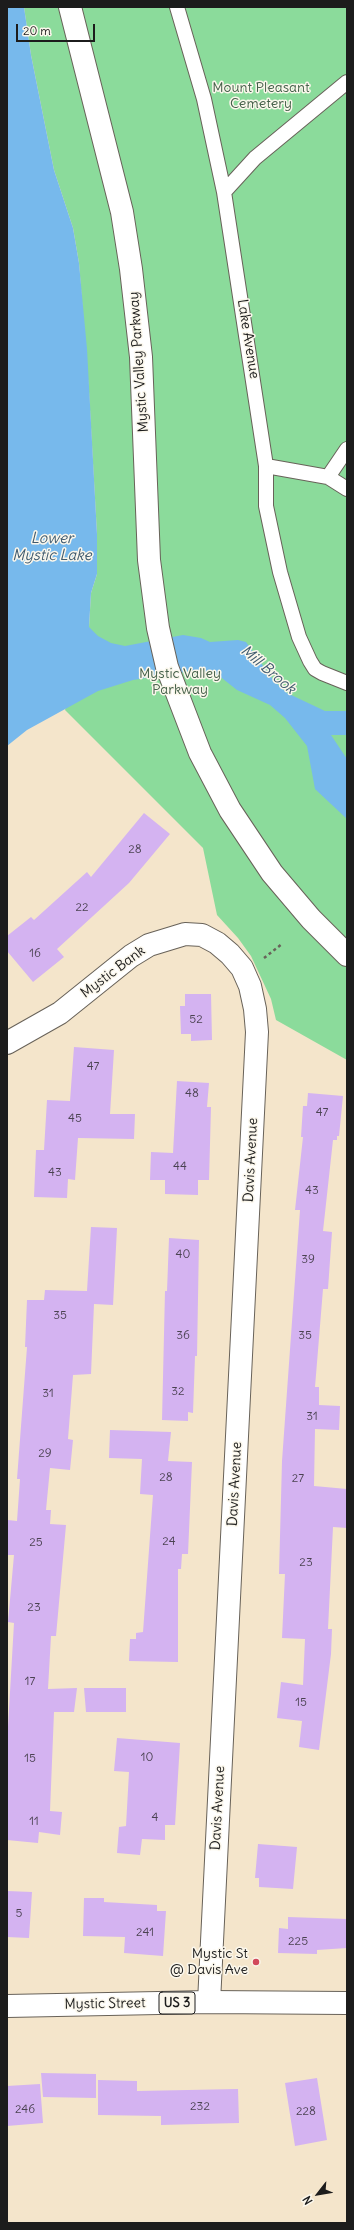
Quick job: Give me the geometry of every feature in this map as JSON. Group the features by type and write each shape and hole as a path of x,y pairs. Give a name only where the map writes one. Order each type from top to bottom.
{"main road":[{"name":"Mystic Valley Parkway","path":"70,7 120,205 131,269 139,327 143,389 147,531 152,592 158,628 174,689 187,723 212,779 251,843 294,901 347,954"},
{"name":"Mystic Bank","path":"7,1043 60,1014 131,956 149,945 165,939 185,934 202,935 217,943 230,954 242,968"},
{"name":"Davis Avenue","path":"209,2002 257,1032 252,994 242,968"},
{"name":"Mystic Street","path":"7,2006 209,2002 347,2003"}],"lane":[{"name":"Lake Avenue","path":"177,7 204,99 224,192 266,466 266,506 280,572 299,636 315,669 347,683"},
{"path":"224,192 255,158 347,82"},
{"path":"328,477 347,449"},
{"path":"266,466 328,477 347,489"}],"green space":[{"name":"Mount Pleasant Cemetery","path":"24,7 347,7 347,1060 276,1020 271,999 251,956 238,938 217,915 203,848 65,710 79,667 89,627 91,593 97,574 97,534 89,392 79,263 73,228 54,170 31,55"}],"water":[{"name":"Lower Mystic Lake","path":"7,7 24,7 31,55 54,170 73,228 79,263 87,349 97,534 97,574 91,593 89,627 98,636 111,643 125,646 183,635 201,638 210,642 238,640 246,642 274,681 287,693 325,711 347,711 347,735 331,735 347,759 347,819 315,789 307,746 285,718 270,705 237,690 218,675 207,672 192,671 133,680 98,691 27,730 7,746"}],"building":[{"path":"144,813 170,834 129,883 57,949 64,957 33,982 7,951 7,936 31,917 34,920 87,872 91,877"},
{"path":"185,994 211,994 212,1040 191,1041 191,1034 181,1034 180,1006 185,1006"},
{"path":"74,1047 114,1050 110,1114 135,1114 134,1139 78,1138 75,1180 68,1179 67,1198 34,1197 36,1150 44,1150 47,1100 70,1101"},
{"path":"177,1081 209,1083 207,1107 211,1107 209,1180 198,1180 198,1195 165,1194 165,1180 150,1180 151,1152 173,1153"},
{"path":"308,1093 343,1096 339,1136 337,1136 337,1140 333,1140 323,1231 332,1232 328,1289 323,1289 315,1387 319,1387 319,1405 340,1406 339,1430 315,1429 314,1486 347,1489 347,1528 333,1527 328,1629 332,1629 331,1654 319,1750 299,1747 302,1721 277,1718 281,1682 303,1685 305,1639 282,1638 285,1574 279,1574 282,1461 300,1210 295,1210 303,1137 301,1137 303,1106 307,1106"},
{"path":"91,1227 117,1228 113,1305 94,1304 91,1374 73,1375 68,1439 73,1440 70,1470 50,1468 46,1510 51,1510 50,1524 66,1525 56,1636 51,1636 48,1689 77,1688 74,1712 54,1712 50,1811 62,1812 60,1835 39,1832 38,1843 7,1840 7,1744 14,1623 8,1622 14,1555 7,1555 7,1531 8,1520 17,1521 20,1479 17,1479 27,1347 25,1347 27,1300 44,1300 45,1290 87,1291"},
{"path":"169,1238 199,1240 197,1356 195,1356 193,1413 188,1412 188,1421 162,1420 165,1291 167,1291"},
{"path":"110,1430 171,1432 168,1461 192,1462 188,1554 182,1554 181,1569 178,1569 178,1662 129,1661 130,1639 136,1639 136,1633 143,1632 153,1495 140,1494 142,1459 109,1458"},
{"path":"84,1688 126,1688 126,1712 86,1712"},
{"path":"117,1738 180,1743 175,1825 165,1825 165,1840 142,1839 140,1855 117,1853 119,1827 126,1826 129,1772 114,1771"},
{"path":"258,1844 297,1847 293,1889 259,1887 259,1878 255,1878"},
{"path":"7,1891 32,1892 29,1938 7,1937"},
{"path":"84,1898 104,1898 104,1902 157,1905 157,1911 166,1911 163,1956 124,1953 125,1937 83,1936"},
{"path":"288,1917 347,1919 347,1948 317,1950 317,1954 278,1953 279,1928 288,1929"},
{"path":"41,2073 96,2074 96,2098 43,2097"},
{"path":"317,2078 327,2140 295,2146 285,2083"},
{"path":"98,2080 137,2081 137,2091 238,2089 239,2123 161,2125 161,2116 98,2115"},
{"path":"40,2084 43,2123 7,2126 7,2086"}],"place":[{"name":"Mystic St @ Davis Ave","path":"256,1962"}],"water label":[{"name":"Mill Brook","path":"268,670"}]}
